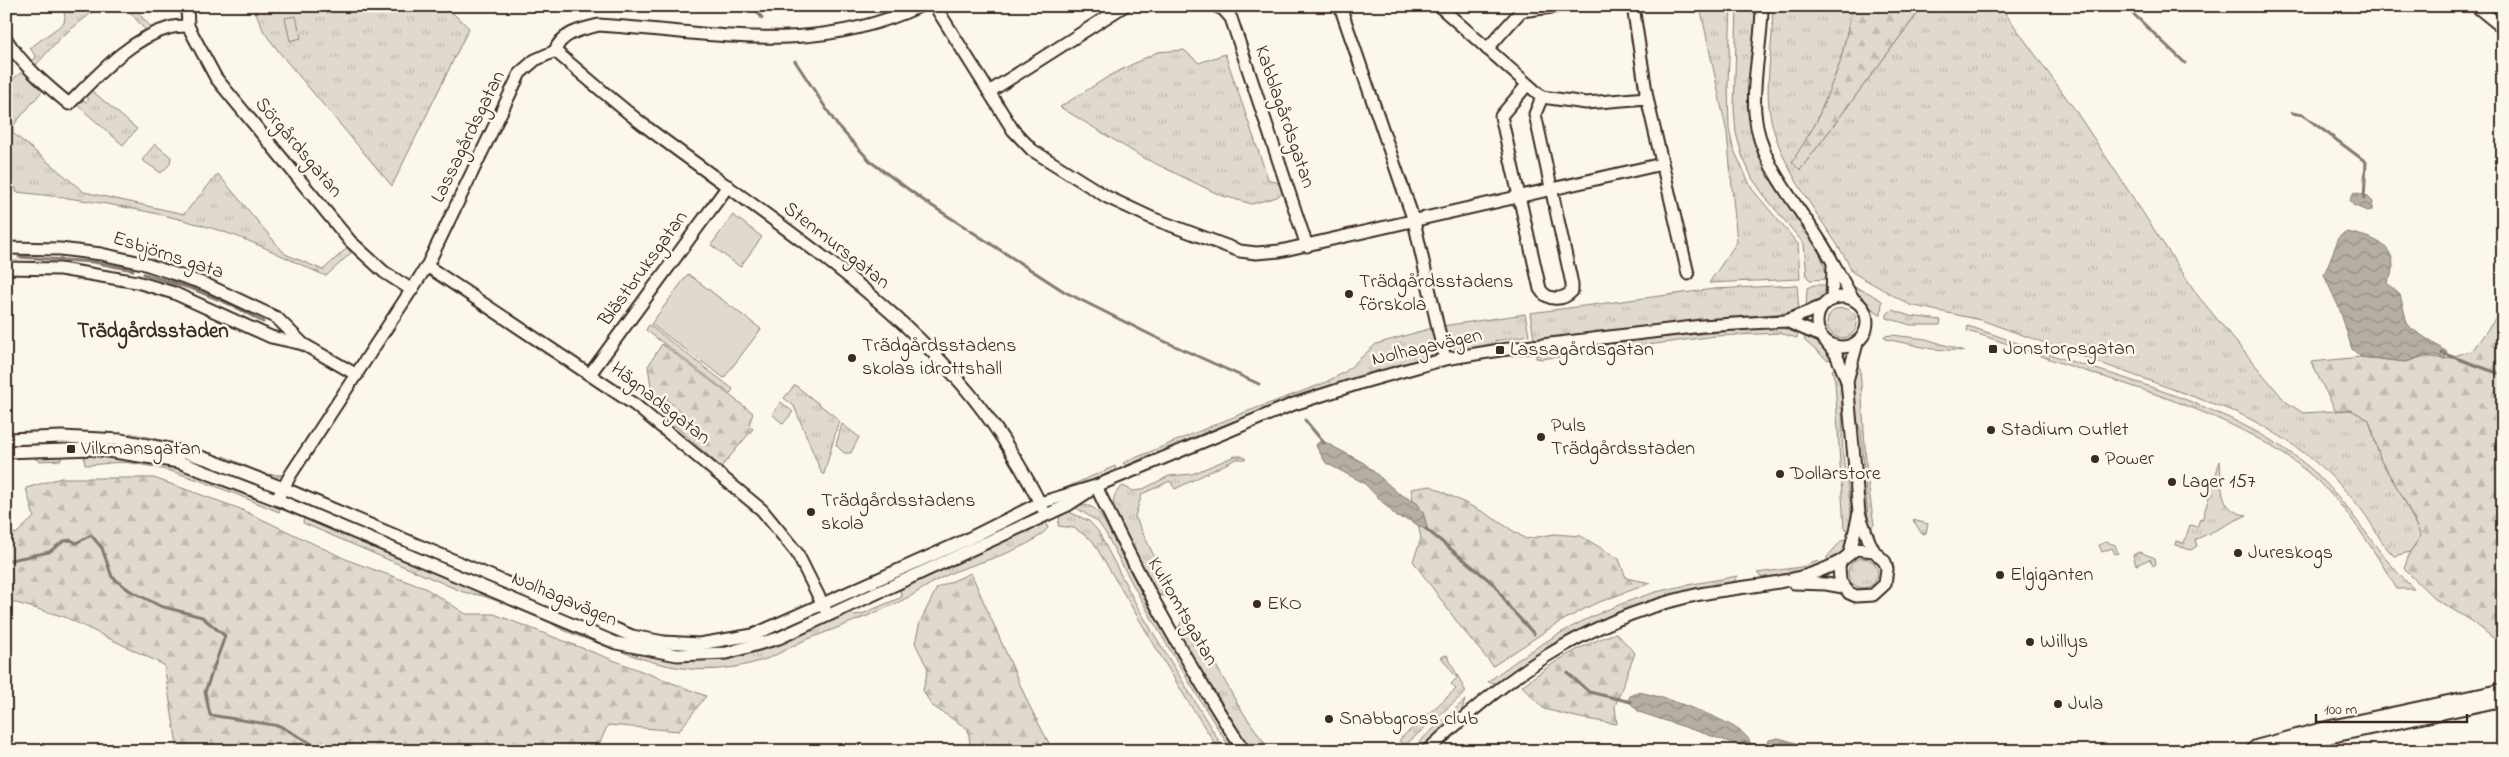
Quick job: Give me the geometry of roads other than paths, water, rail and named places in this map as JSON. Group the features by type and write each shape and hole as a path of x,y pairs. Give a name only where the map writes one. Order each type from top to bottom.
{"highway":[{"path":"2258,751 2329,732 2503,695"},
{"path":"2268,751 2330,736 2503,700"}],"street":[{"name":"Sörgårdsgatan","path":"187,6 188,26 216,78 350,240 384,272 412,290"},
{"name":"Lassagårdsgatan","path":"278,500 283,488 427,266 520,74 535,60 555,51 560,41 565,37 599,26 745,37 798,38 852,31 877,24 920,6"},
{"path":"935,6 1014,130 1032,150 1107,197 1154,219 1240,251 1273,253 1307,246 1662,164"},
{"path":"990,92 1124,6"},
{"name":"Kabblagårdsgatan","path":"1216,6 1231,18 1307,246"},
{"path":"1340,6 1414,221 1445,359"},
{"path":"1439,6 1542,97 1586,103 1647,98"},
{"path":"1487,49 1523,9 1560,6"},
{"path":"1633,6 1647,98 1688,274"},
{"path":"1762,6 1762,30 1754,97 1758,134 1767,161 1825,249 1833,266 1842,276 1854,300 1864,310 1867,324 1866,331 1857,343 1847,381"},
{"path":"2476,6 2503,28"},
{"path":"6,39 14,52 40,79 69,104 115,60 141,41 169,27 188,26"},
{"name":"Stenmursgatan","path":"555,51 644,125 728,186 858,286 906,328 954,374 995,427 1046,515"},
{"path":"1528,85 1501,116 1540,290 1544,296 1550,298 1568,295 1572,291 1572,284 1535,114 1542,97"},
{"name":"Blästbruksgatan","path":"590,374 728,186"},
{"name":"Esbjörns gata","path":"6,248 60,249 101,254 142,263 205,284 277,318 303,344 357,375"},
{"name":"Hägnadsgatan","path":"427,266 635,406 762,510 797,553 828,615"},
{"path":"1833,266 1828,302 1818,320 1824,339 1836,354 1847,381 1858,513 1850,552"},
{"name":"Esbjörns gata","path":"6,268 60,269 137,282 174,293 271,337 303,344"},
{"path":"1828,302 1840,298 1854,300"},
{"name":"Nolhagavägen","path":"6,440 62,437 121,440 184,452 283,488 632,636 664,642 699,644 753,635 966,540 1040,503 1096,486 1291,406 1360,383 1445,359 1500,350 1702,326 1786,321 1794,316 1814,312 1828,302"},
{"name":"Nolhagavägen","path":"1786,321 1824,339"},
{"path":"1824,339 1843,347 1857,343"},
{"name":"Nolhagavägen","path":"6,451 94,449 179,462 278,500 616,643 656,652 697,656 727,653 779,638 1046,515 1068,504 1096,486"},
{"name":"Kultomtsgatan","path":"1096,486 1141,580 1184,656 1244,751"},
{"path":"1858,513 1874,551"},
{"path":"1426,751 1457,722 1529,666 1587,632 1645,609 1690,596 1784,582 1824,571 1841,561 1850,552 1862,548 1874,551 1881,556 1887,569 1885,584 1880,590 1865,597 1856,596 1843,587 1826,584 1784,582"},
{"path":"1841,561 1838,574 1843,587"}],"water":[{"path":"2354,192 2367,196 2373,202 2372,210 2367,211 2353,205 2350,200"},
{"path":"2347,232 2378,242 2389,252 2393,269 2387,283 2400,295 2407,323 2412,329 2447,352 2445,359 2437,356 2424,356 2406,362 2361,357 2352,349 2340,310 2324,275 2339,237"},
{"path":"1321,440 1364,463 1398,493 1417,503 1423,512 1428,531 1409,520 1397,517 1364,483 1326,463 1316,445"},
{"path":"1637,692 1662,698 1717,718 1745,734 1750,742 1745,747 1639,712 1628,701 1630,696"},
{"path":"1778,738 1824,751 1765,751 1769,740"}],"waterway":[{"path":"753,6 762,18"},
{"path":"2125,6 2185,63"},
{"path":"795,61 837,125 871,162 923,200 1065,292 1155,337 1259,384"},
{"path":"2292,113 2303,115 2366,162 2364,199"},
{"path":"6,147 11,167 6,175"},
{"path":"19,257 93,262 133,270"},
{"path":"144,274 193,289 232,305 263,322"},
{"path":"2442,353 2503,375"},
{"path":"1305,420 1324,443"},
{"path":"1426,529 1495,585 1510,608 1534,634"},
{"path":"6,561 49,552 64,541 71,540 76,543 91,535 102,548 112,577 129,590 160,606 202,617 225,636 205,692 210,715 280,726 325,751"},
{"path":"1568,673 1589,692 1631,702"},
{"path":"1745,743 1769,748"}],"place":[{"name":"Trädgårdsstadens förskola","path":"1349,294"},
{"name":"Jonstorpsgatan","path":"1993,349"},
{"name":"Lassagårdsgatan","path":"1500,350"},
{"name":"Trädgårdsstadens skolas idrottshall","path":"852,358"},
{"name":"Stadium Outlet","path":"1991,430"},
{"name":"Puls Trädgårdsstaden","path":"1541,437"},
{"name":"Vilkmansgatan","path":"71,449"},
{"name":"Power","path":"2095,459"},
{"name":"Dollarstore","path":"1780,474"},
{"name":"Lager 157","path":"2172,482"},
{"name":"Trädgårdsstadens skola","path":"811,512"},
{"name":"Jureskogs","path":"2238,553"},
{"name":"Elgiganten","path":"2000,575"},
{"name":"EKO","path":"1257,604"},
{"name":"Willys","path":"2030,642"},
{"name":"Jula","path":"2058,704"},
{"name":"Snabbgross club","path":"1329,719"}],"district":[{"name":"Trädgårdsstaden","path":"153,332"}]}
